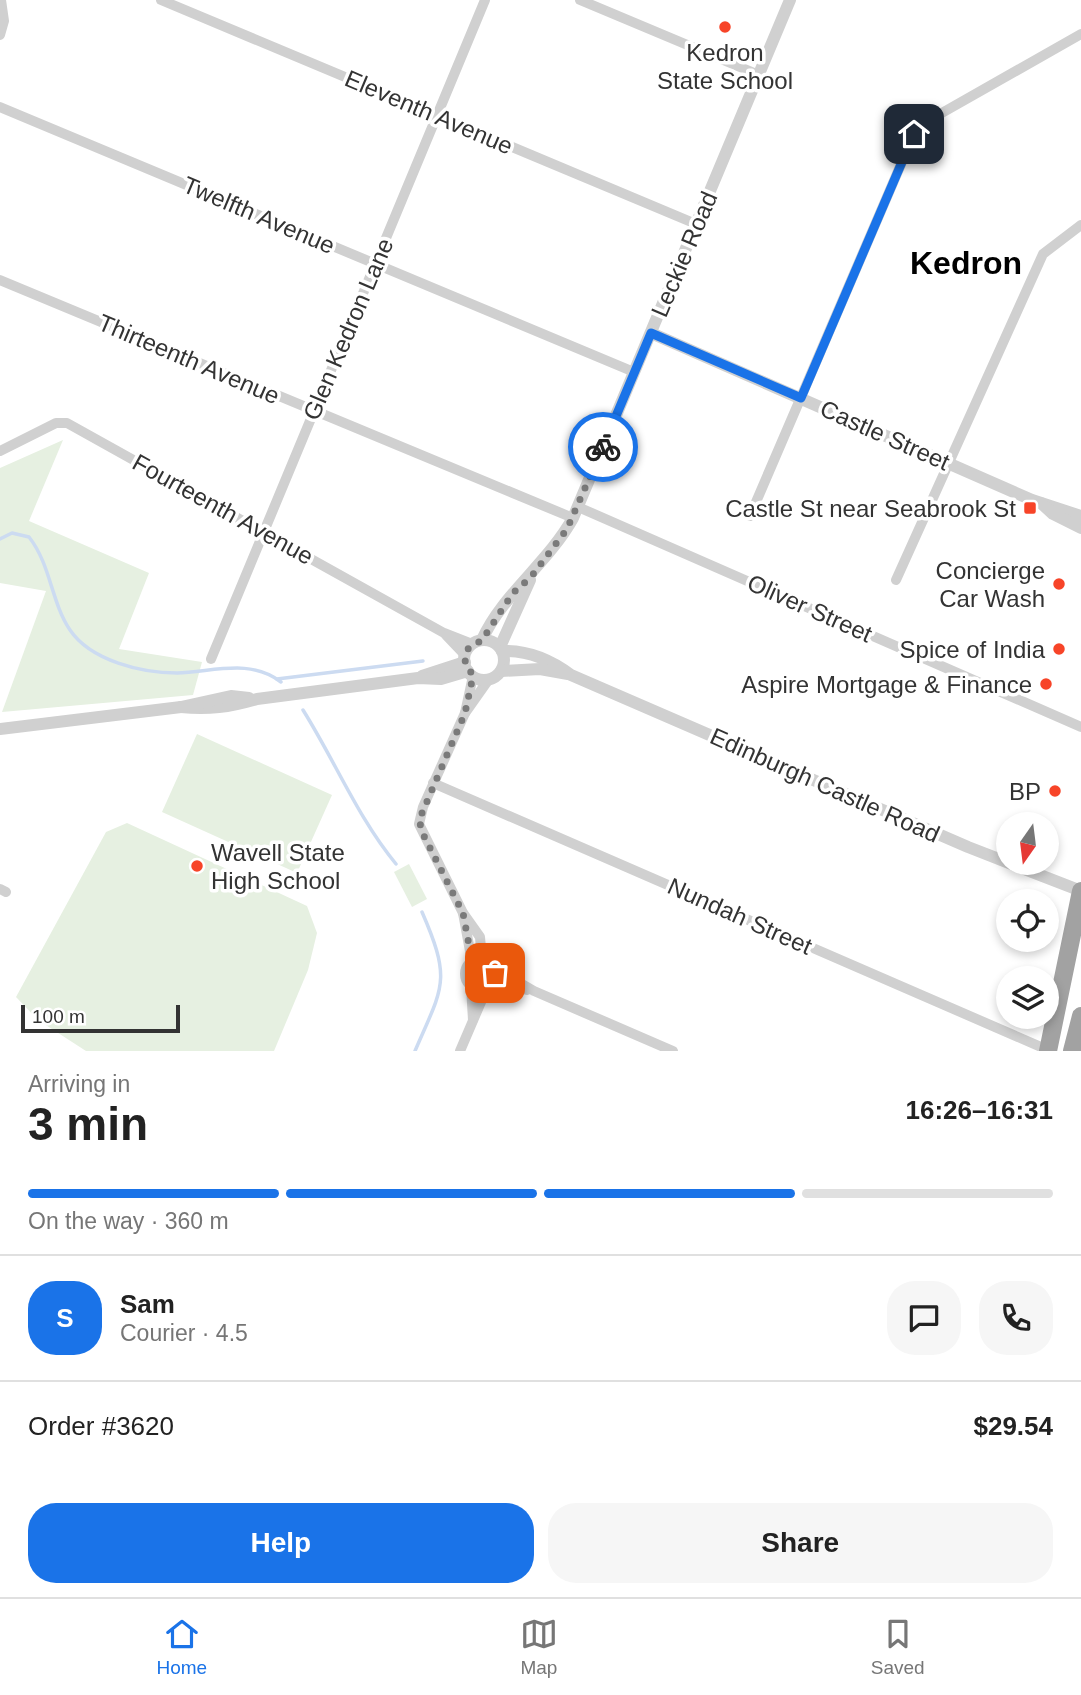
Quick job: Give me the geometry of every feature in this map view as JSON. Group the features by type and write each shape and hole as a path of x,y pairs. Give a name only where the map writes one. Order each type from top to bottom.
{"highway":[{"path":"1048,1050 1081,891"},
{"path":"1072,1051 1081,1016"}],"street":[{"path":"0,35 4,21 1,0"},
{"name":"Eleventh Avenue","path":"161,0 696,224"},
{"name":"Glen Kedron Lane","path":"211,659 485,0"},
{"path":"580,0 759,75"},
{"name":"Leckie Road","path":"501,649 531,577 575,512 790,0"},
{"path":"750,516 914,134 933,118 1081,34"},
{"name":"Twelfth Avenue","path":"0,107 634,372"},
{"path":"896,580 1043,254 1081,225"},
{"name":"Thirteenth Avenue","path":"0,280 314,411 575,512"},
{"name":"Castle Street","path":"651,333 947,463 1041,503 1056,505 1081,516"},
{"name":"Fourteenth Avenue","path":"0,451 56,423 67,423 444,633 471,658"},
{"name":"Castle Street","path":"1041,503 1053,514 1081,528"},
{"name":"Oliver Street","path":"575,512 1081,727"},
{"name":"Leckie Road","path":"471,658 513,593 531,577"},
{"path":"501,649 504,661 501,671 489,679 465,713 433,782 419,824 463,913 477,960 534,991 673,1051"},
{"name":"Edinburgh Castle Road","path":"471,658 501,649 517,650 553,662 571,675 968,848 1081,891"},
{"path":"0,729 181,707 204,710 232,707 257,699 418,678 441,679 471,658"},
{"path":"471,658 489,679"},
{"path":"465,713 471,658"},
{"name":"Edinburgh Castle Road","path":"501,671 540,669 571,675"},
{"name":"Nundah Street","path":"433,782 1048,1050"},
{"path":"473,1020 471,987 464,974 477,960"},
{"path":"460,1051 479,1012 494,968"},
{"path":"471,987 490,985 534,991"}],"green space":[{"path":"63,440 29,521 149,573 119,649 202,662 193,695 2,712 46,591 0,583 0,468"},
{"path":"197,734 332,795 297,873 162,812"},
{"path":"127,823 307,906 317,933 308,970 274,1051 86,1051 38,1020 16,997 106,832"},
{"path":"409,864 427,899 412,907 394,872"}],"waterway":[{"path":"0,539 12,533 29,537 42,559 59,608 70,630 79,641 104,657 148,671 177,673 244,668 257,670 281,682"},
{"path":"277,679 423,661"},
{"path":"303,710 358,809 396,864"},
{"path":"415,1051 432,1012 440,983 438,954 422,912"}],"way so far":[{"path":"495,973 487,961 472,961 463,913 423,834 419,824 420,815 465,713 473,676 466,667 465,655 472,644 482,640 513,593 531,577 567,529 603,447"}],"place":[{"name":"Kedron State School","path":"725,27"},
{"name":"Castle St near Seabrook St","path":"1030,508"},
{"name":"Concierge Car Wash","path":"1059,584"},
{"name":"Spice of India","path":"1059,649"},
{"name":"Aspire Mortgage & Finance","path":"1046,684"},
{"name":"BP","path":"1055,791"},
{"name":"Wavell State High School","path":"197,866"}],"district":[{"name":"Kedron","path":"966,263"}],"route":[{"path":"603,447 651,333 801,398 914,134"}]}
